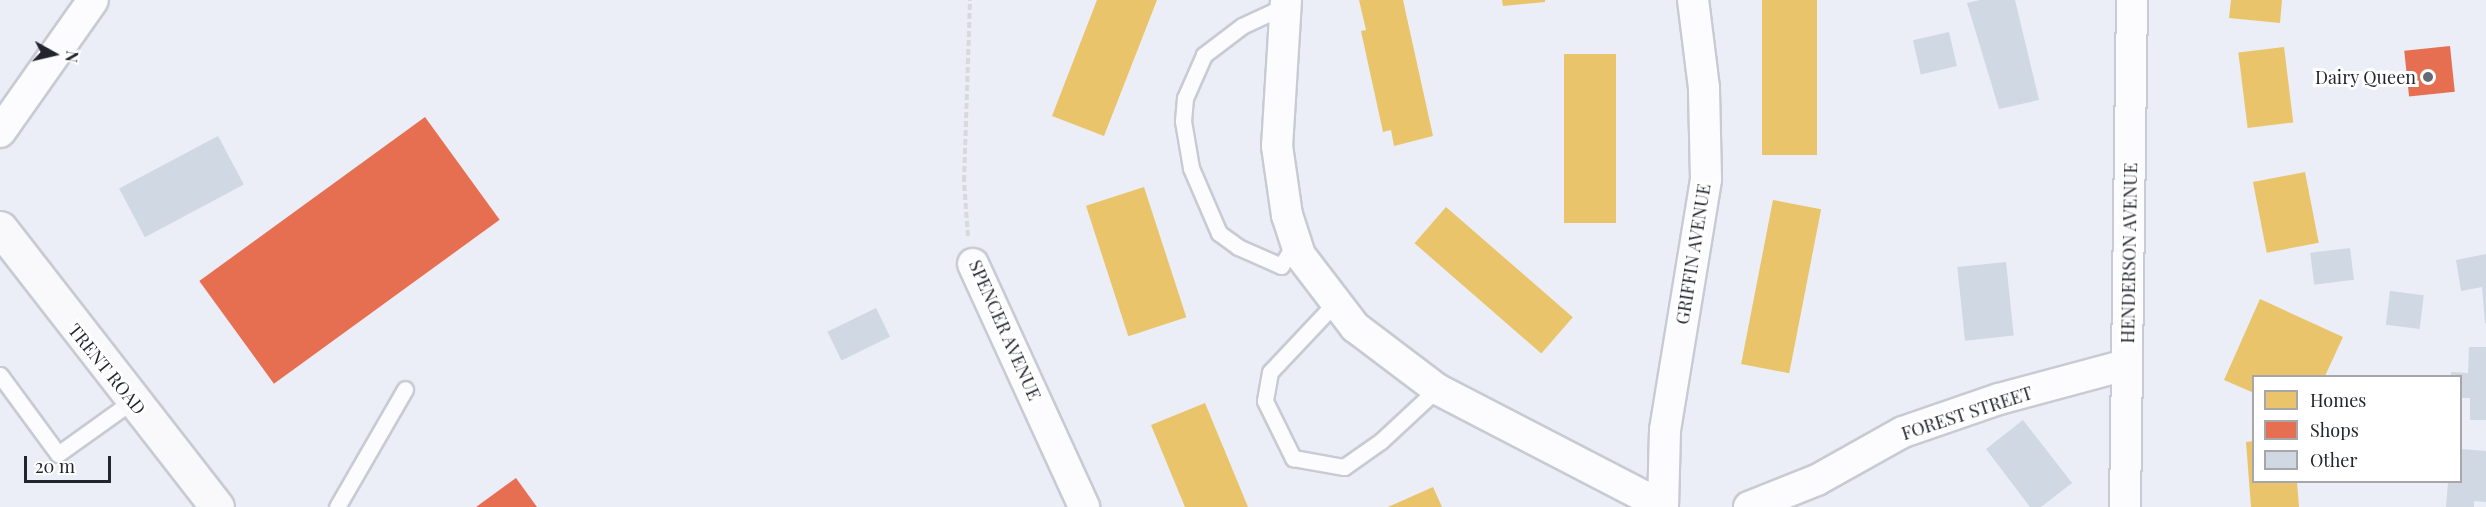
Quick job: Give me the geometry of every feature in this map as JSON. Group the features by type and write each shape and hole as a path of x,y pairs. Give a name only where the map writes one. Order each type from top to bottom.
{"street":[{"path":"0,132 93,0"},
{"name":"GRIFFIN AVENUE","path":"1663,506 1665,430 1706,179 1704,88 1693,0"},
{"name":"HENDERSON AVENUE","path":"2125,507 2132,0"},
{"path":"1285,3 1277,146 1287,215 1300,255 1355,327 1437,389 1663,506"},
{"name":"TRENT ROAD","path":"0,228 217,507"},
{"name":"SPENCER AVENUE","path":"974,264 1084,507"},
{"name":"FOREST STREET","path":"1749,507 1817,480 1903,432 1999,399 2126,365"}],"lane":[{"path":"1285,3 1242,26 1204,55 1189,86 1183,121 1191,168 1219,233 1238,247 1281,266 1296,242"},
{"path":"1336,302 1270,372 1265,401 1293,458 1344,467 1381,441 1437,389"},
{"path":"0,375 58,454 132,400"},
{"path":"337,507 405,389"}],"path":[{"name":"SPENCER AVENUE","path":"970,0 964,181 974,264"}],"building: Homes":[{"path":"1097,0 1157,0 1104,136 1052,116"},
{"path":"1359,0 1403,0 1433,136 1394,146 1391,130 1383,132 1361,31 1366,30"},
{"path":"1502,0 1545,0 1545,2 1503,6"},
{"path":"1762,0 1817,0 1817,155 1762,155"},
{"path":"2231,0 2282,0 2280,23 2229,18"},
{"path":"2284,47 2293,122 2248,128 2238,53"},
{"path":"1564,54 1616,54 1616,223 1564,223"},
{"path":"2305,172 2319,243 2267,253 2253,182"},
{"path":"1144,187 1186,317 1128,336 1086,206"},
{"path":"1773,200 1821,209 1789,373 1741,364"},
{"path":"1446,207 1573,317 1541,353 1415,243"},
{"path":"2260,299 2343,337 2325,375 2252,375 2252,392 2224,380"},
{"path":"1205,403 1248,507 1185,507 1151,425"},
{"path":"2252,441 2252,483 2297,483 2299,507 2251,507 2246,442"},
{"path":"1433,487 1442,507 1388,507"}],"building: Shops":[{"path":"2450,46 2455,92 2409,97 2404,51"},
{"path":"425,117 500,220 274,384 199,281"},
{"path":"516,478 537,507 476,507"}],"building: Other":[{"path":"1980,0 2015,0 2039,100 1999,109 1967,3"},
{"path":"1949,32 1957,66 1921,74 1913,40"},
{"path":"218,136 244,185 145,237 119,189"},
{"path":"2350,248 2354,280 2314,285 2310,253"},
{"path":"2486,254 2485,323 2482,287 2461,291 2456,260"},
{"path":"2006,262 2014,336 1965,341 1957,267"},
{"path":"2390,291 2424,295 2420,329 2386,325"},
{"path":"876,308 890,337 841,360 827,332"},
{"path":"2469,347 2486,347 2486,420 2470,420 2470,398 2462,398 2462,375 2451,375 2451,372 2468,373"},
{"path":"2023,420 2072,483 2041,507 2030,507 1986,449"},
{"path":"2462,449 2486,451 2486,502 2474,501 2474,507 2446,507 2448,483 2462,483"}],"place":[{"name":"Dairy Queen","path":"2428,77"}]}
